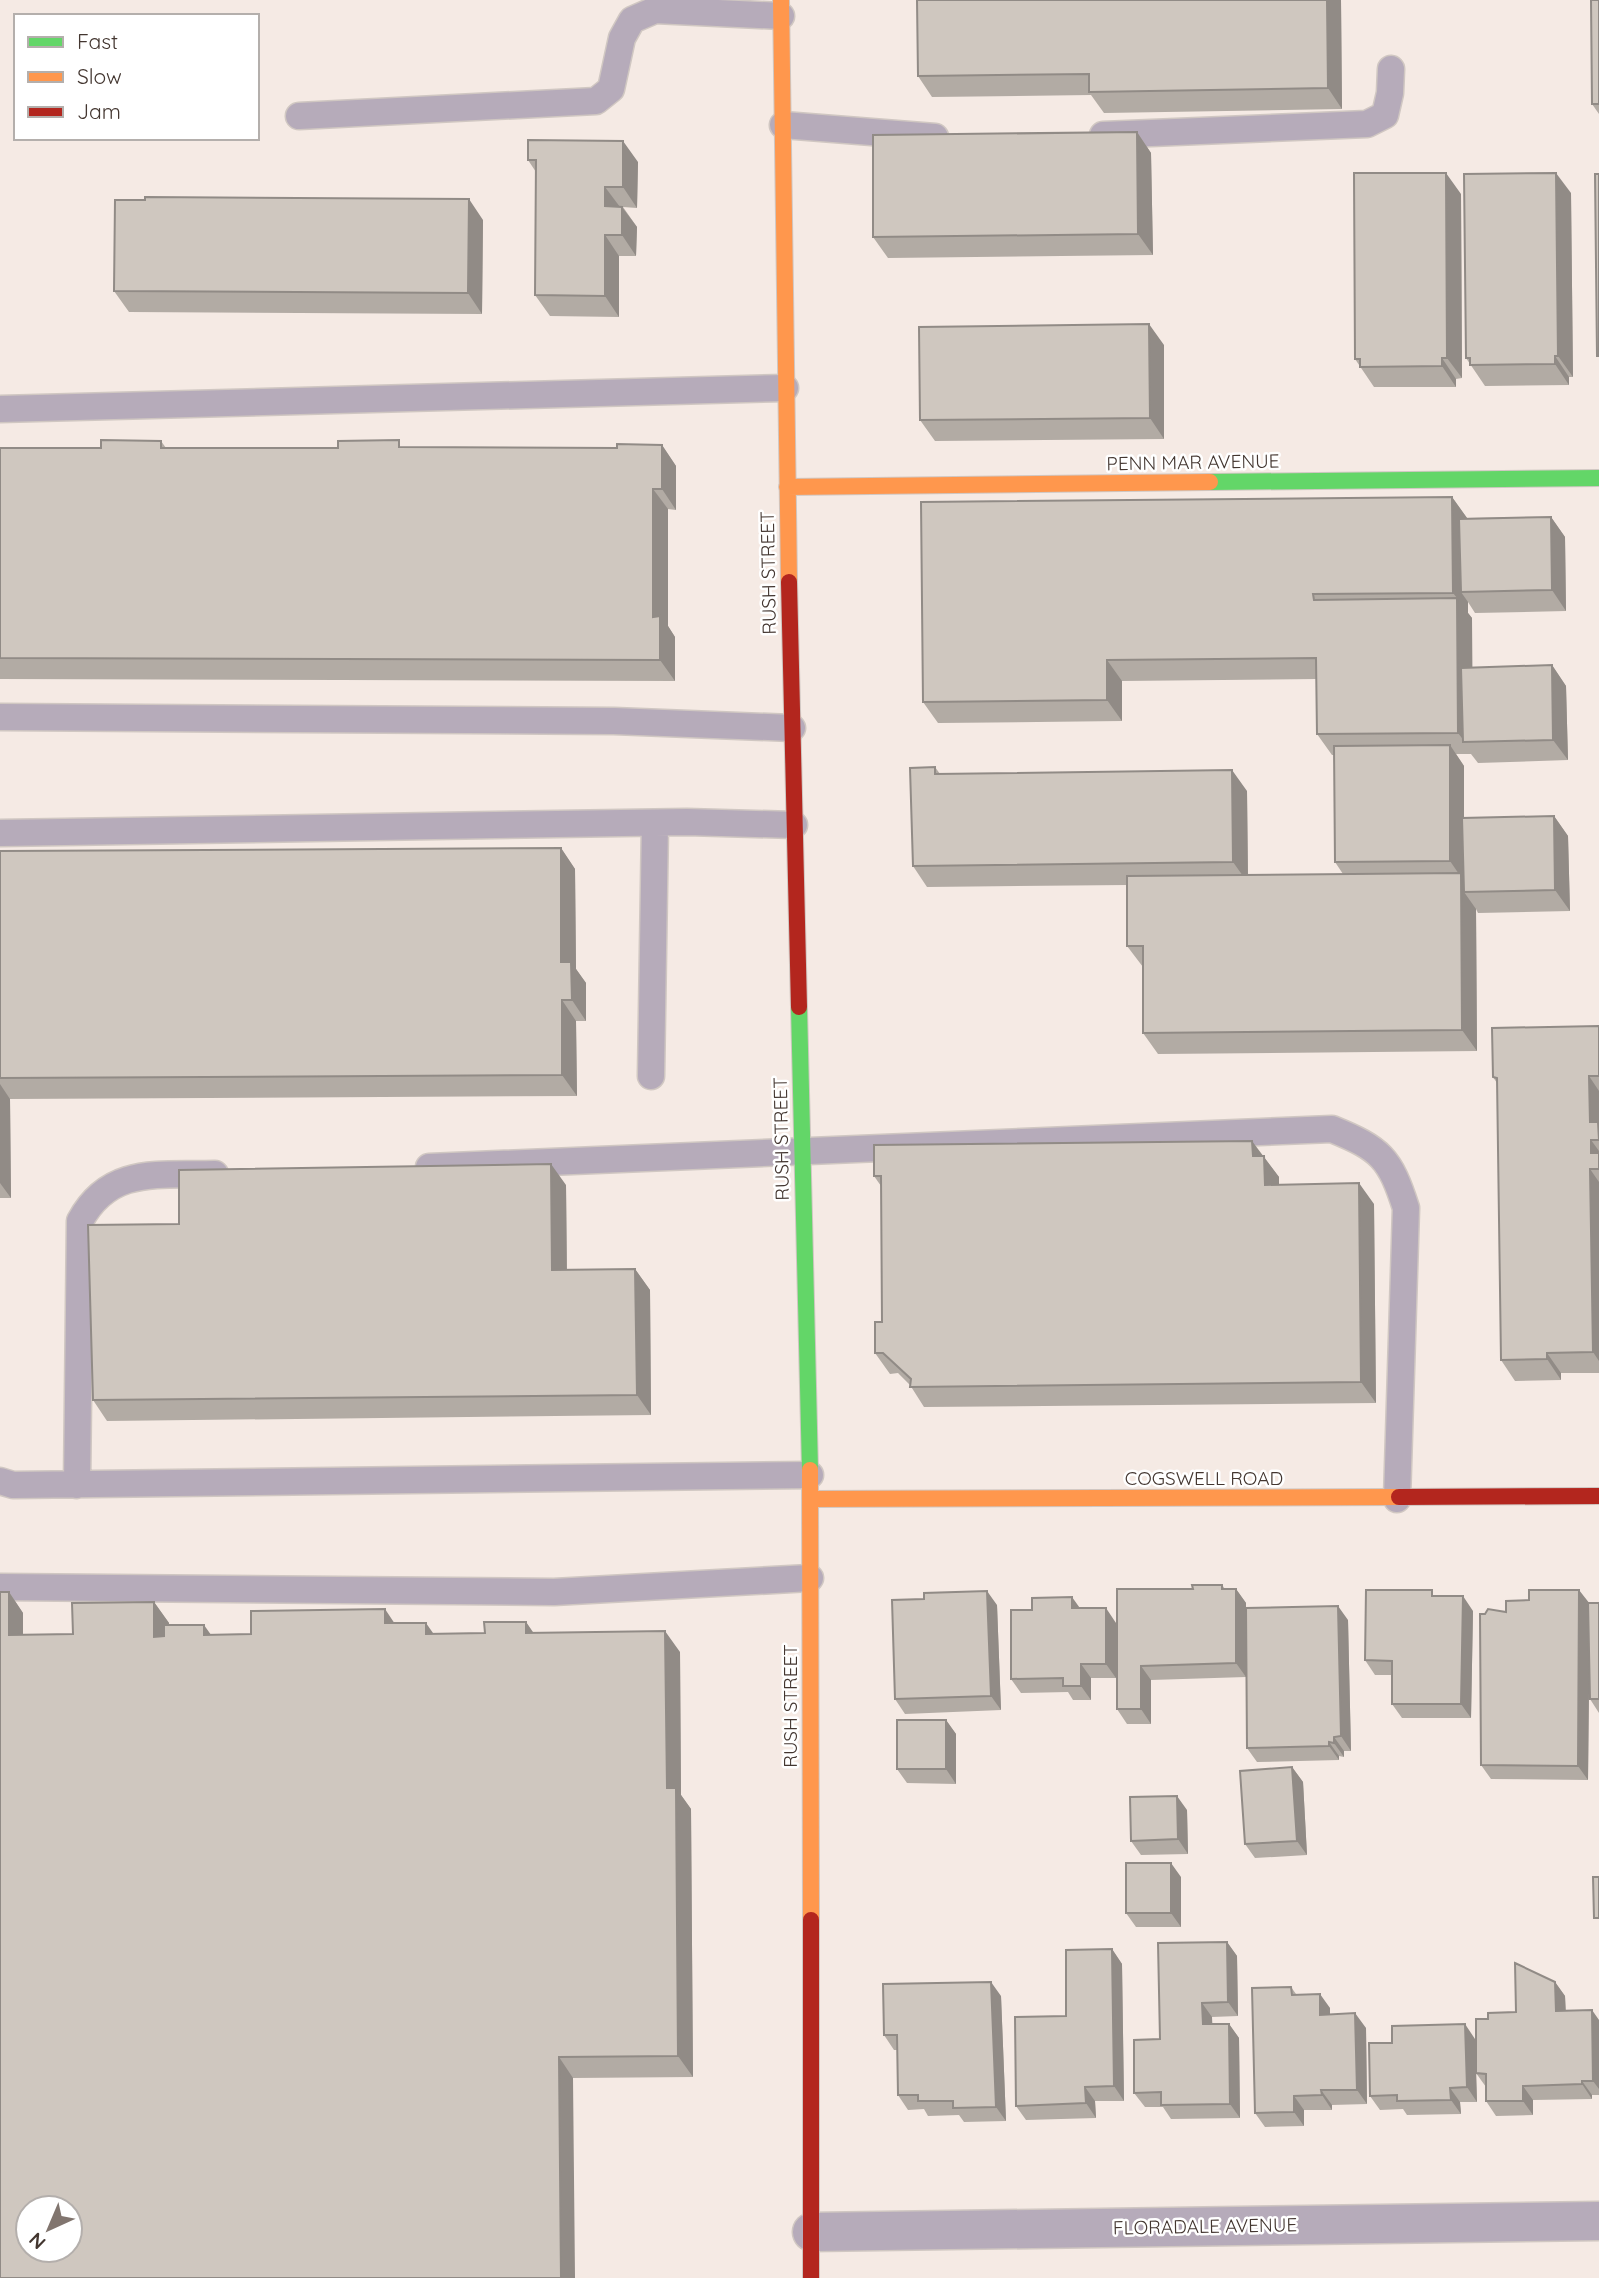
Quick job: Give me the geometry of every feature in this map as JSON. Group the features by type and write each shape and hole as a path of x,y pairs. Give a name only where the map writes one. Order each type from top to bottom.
{"street":[{"name":"RUSH STREET","path":"781,8 785,388 810,1487 811,2278"},
{"name":"PENN MAR AVENUE","path":"788,487 1599,478"},
{"name":"COGSWELL ROAD","path":"810,1487 1397,1499 1599,1496"},
{"name":"FLORADALE AVENUE","path":"812,2232 1599,2221"}],"lane":[{"path":"299,116 596,101 611,89 622,38 632,20 655,10 781,8"},
{"path":"1078,135 1367,124 1385,115 1391,93 1391,69"},
{"path":"783,125 957,137"},
{"path":"0,409 785,388"},
{"path":"0,717 614,722 792,728"},
{"path":"0,833 655,823 794,824"},
{"path":"651,1076 655,823"},
{"path":"397,1168 1332,1129 1367,1143 1394,1170 1406,1208 1397,1499"},
{"path":"77,1485 80,1221 92,1199 112,1185 136,1176 246,1173"},
{"path":"0,1481 13,1485 810,1487"},
{"path":"0,1587 554,1592 810,1578"}],"building":[{"path":"917,0 1327,0 1328,88 1089,92 1089,74 918,76"},
{"path":"1591,0 1599,0 1599,104 1592,104"},
{"path":"1137,132 1138,234 873,237 873,135"},
{"path":"528,140 623,141 623,187 605,187 605,206 622,207 622,235 605,235 605,296 535,295 536,160 528,160"},
{"path":"1354,173 1446,173 1447,358 1442,358 1442,366 1360,367 1360,359 1355,359"},
{"path":"1556,173 1558,356 1555,356 1555,364 1470,365 1470,358 1466,358 1464,174"},
{"path":"1595,174 1599,174 1599,356 1597,356"},
{"path":"145,197 469,199 468,293 114,291 115,200 145,200"},
{"path":"1149,324 1150,418 920,420 919,327"},
{"path":"101,440 161,441 161,448 338,448 338,441 399,440 399,447 617,448 617,444 662,445 662,489 653,489 653,617 660,616 660,660 0,658 0,448 101,448"},
{"path":"1452,497 1453,593 1313,594 1314,600 1457,598 1458,733 1317,734 1316,658 1107,660 1107,700 923,702 921,502"},
{"path":"1551,517 1552,590 1461,592 1459,519"},
{"path":"1552,665 1553,740 1463,742 1461,668"},
{"path":"1450,745 1450,861 1335,862 1334,746"},
{"path":"935,767 935,774 1232,770 1233,862 913,866 910,768"},
{"path":"1554,816 1555,890 1464,892 1462,818"},
{"path":"561,848 561,962 571,962 572,1000 562,1000 562,1075 0,1078 0,851"},
{"path":"1461,873 1462,1030 1143,1033 1143,946 1127,946 1127,876"},
{"path":"1599,1026 1599,1076 1589,1076 1590,1122 1598,1122 1599,1140 1591,1140 1591,1153 1599,1153 1599,1169 1590,1169 1593,1352 1547,1353 1547,1359 1501,1360 1497,1078 1493,1077 1492,1028"},
{"path":"1252,1141 1253,1156 1264,1156 1265,1185 1359,1183 1361,1382 910,1387 911,1379 883,1353 875,1353 875,1322 882,1322 881,1176 874,1176 874,1145"},
{"path":"551,1164 552,1270 635,1269 637,1395 93,1400 88,1225 179,1224 179,1170"},
{"path":"1192,1585 1222,1585 1222,1589 1236,1589 1236,1663 1141,1666 1141,1709 1117,1709 1117,1589 1193,1589"},
{"path":"1366,1590 1432,1590 1432,1596 1463,1596 1461,1704 1392,1704 1392,1661 1365,1660"},
{"path":"1529,1590 1579,1590 1578,1766 1481,1765 1480,1614 1485,1614 1488,1609 1506,1612 1506,1601 1529,1600"},
{"path":"987,1591 991,1696 895,1699 892,1600 924,1599 924,1593"},
{"path":"0,1592 9,1592 9,1635 73,1634 72,1603 154,1602 154,1637 164,1636 164,1625 204,1625 204,1635 251,1634 251,1611 385,1609 385,1623 426,1623 426,1634 485,1633 484,1622 526,1622 526,1633 665,1631 667,1788 676,1788 678,2056 559,2057 561,2278 0,2278"},
{"path":"1072,1597 1072,1608 1106,1608 1106,1664 1081,1664 1081,1686 1063,1686 1063,1678 1011,1679 1011,1610 1032,1610 1032,1598"},
{"path":"1588,1603 1599,1603 1599,1699 1590,1699"},
{"path":"1338,1606 1341,1736 1334,1737 1334,1743 1329,1742 1329,1746 1247,1748 1246,1608"},
{"path":"897,1720 946,1720 946,1769 897,1769"},
{"path":"1292,1767 1297,1841 1245,1844 1240,1771"},
{"path":"1177,1796 1178,1839 1131,1841 1130,1797"},
{"path":"1126,1863 1171,1863 1171,1913 1126,1913"},
{"path":"1593,1877 1599,1877 1599,1918 1594,1918"},
{"path":"1227,1942 1228,2002 1202,2003 1203,2024 1229,2024 1230,2104 1161,2105 1161,2092 1134,2093 1134,2040 1160,2039 1158,1943"},
{"path":"1112,1949 1114,2086 1085,2087 1086,2103 1016,2106 1015,2017 1066,2016 1066,1950"},
{"path":"1515,1963 1555,1982 1556,2011 1592,2010 1593,2081 1582,2081 1582,2084 1523,2086 1523,2101 1486,2101 1486,2074 1476,2073 1476,2019 1488,2019 1488,2013 1516,2012"},
{"path":"991,1982 996,2107 953,2108 953,2101 918,2101 918,2095 898,2095 897,2035 884,2035 883,1984"},
{"path":"1291,1987 1292,1995 1320,1994 1320,2015 1355,2013 1357,2090 1321,2090 1322,2095 1294,2096 1294,2112 1255,2113 1252,1988"},
{"path":"1465,2024 1467,2087 1450,2088 1451,2100 1397,2101 1397,2095 1370,2096 1369,2043 1392,2043 1392,2026"}],"traffic: fast":[{"path":"1210,482 1599,478"},
{"path":"799,1007 810,1470"}],"traffic: slow":[{"path":"781,0 789,582"},
{"path":"787,487 1210,482"},
{"path":"810,1470 811,1920"},
{"path":"810,1499 1399,1497"}],"traffic: jam":[{"path":"789,582 799,1007"},
{"path":"1399,1497 1599,1496"},
{"path":"811,1920 811,2278"}]}
